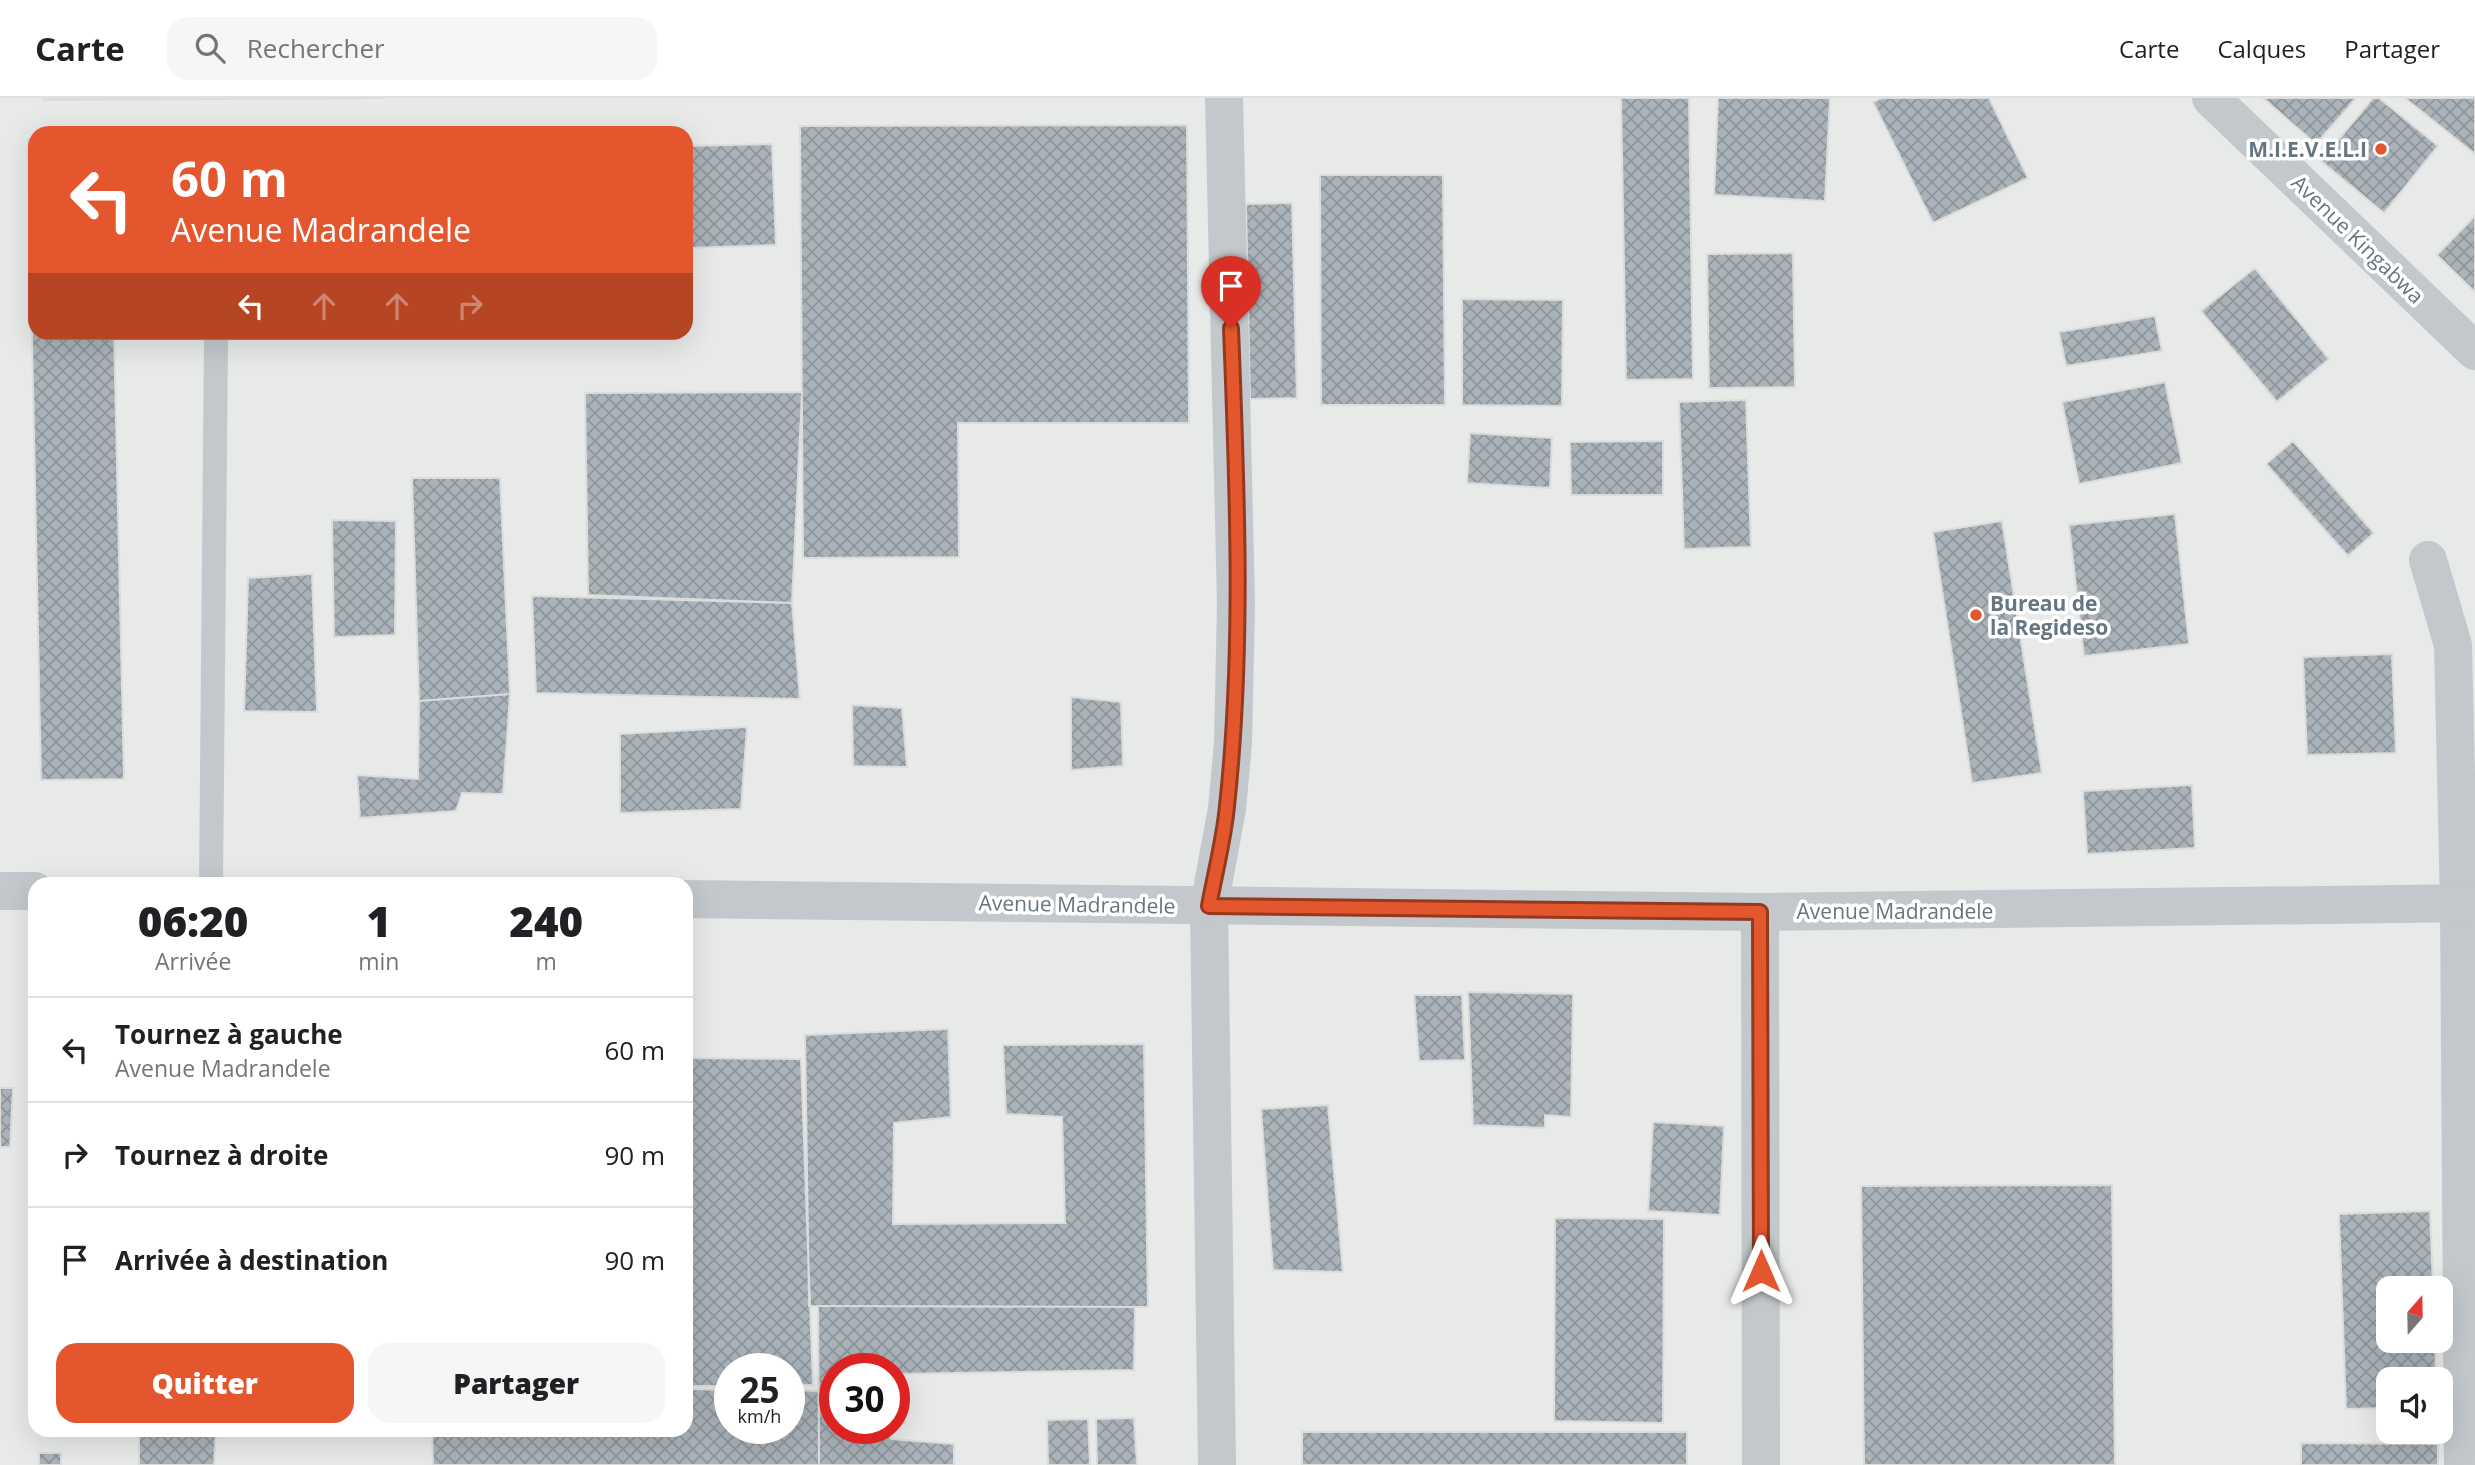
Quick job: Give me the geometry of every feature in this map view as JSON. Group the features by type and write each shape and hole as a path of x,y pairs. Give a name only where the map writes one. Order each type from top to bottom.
{"street":[{"path":"1217,1465 1209,906 1227,810 1233,744 1236,604 1224,98"},
{"name":"Avenue Kingabwa","path":"2211,98 2475,351"},
{"path":"2427,560 2453,645 2467,903 2463,1465"},
{"path":"0,891 28,891"},
{"name":"Avenue Madrandele","path":"693,899 1760,912 2467,903"},
{"path":"1760,912 1761,1465"}],"lane":[{"path":"211,877 216,341"}],"shaded area":[{"path":"0,98 2475,98 2475,1465 0,1465"}],"building":[{"path":"44,98 383,98 44,100"},
{"path":"1621,98 1689,98 1693,379 1626,380"},
{"path":"1718,98 1830,98 1825,201 1714,195"},
{"path":"1882,98 1989,98 2028,178 1933,223 1873,102"},
{"path":"2263,98 2356,98 2316,144"},
{"path":"2373,98 2379,98 2438,146 2384,213 2321,161"},
{"path":"2405,98 2475,98 2475,154"},
{"path":"1187,125 1189,423 958,423 959,557 803,558 800,126"},
{"path":"772,144 776,245 693,248 693,146"},
{"path":"1320,175 1443,175 1445,405 1321,405"},
{"path":"1292,203 1297,398 1250,399 1246,204"},
{"path":"2475,216 2475,292 2437,255"},
{"path":"1793,253 1795,387 1709,388 1707,254"},
{"path":"2255,268 2329,359 2277,402 2201,311"},
{"path":"1462,299 1563,300 1562,406 1462,405"},
{"path":"2155,316 2162,351 2066,366 2059,332"},
{"path":"32,340 114,340 124,779 41,780"},
{"path":"2165,382 2182,463 2079,484 2062,402"},
{"path":"802,392 792,603 588,595 585,393"},
{"path":"1746,400 1751,547 1684,549 1679,402"},
{"path":"1470,433 1552,438 1550,488 1467,483"},
{"path":"1663,441 1663,495 1571,495 1570,442"},
{"path":"2293,441 2374,533 2348,556 2266,464"},
{"path":"412,478 500,478 510,694 419,701"},
{"path":"2175,514 2189,644 2084,656 2069,525"},
{"path":"332,520 396,521 395,635 334,637"},
{"path":"2002,521 2042,773 1972,783 1933,532"},
{"path":"312,574 317,712 244,711 248,578"},
{"path":"532,596 792,603 800,699 536,693"},
{"path":"2392,654 2396,753 2307,755 2303,657"},
{"path":"510,694 503,794 462,793 456,811 360,818 357,775 418,779 419,701"},
{"path":"1071,697 1121,702 1123,766 1071,770"},
{"path":"852,705 902,708 907,767 853,766"},
{"path":"747,727 741,809 620,813 620,734"},
{"path":"2192,785 2195,848 2087,854 2083,791"},
{"path":"1468,992 1573,994 1571,1117 1545,1115 1545,1128 1473,1125"},
{"path":"1414,995 1462,995 1465,1060 1419,1061"},
{"path":"948,1029 951,1117 894,1123 893,1224 1065,1223 1062,1117 1006,1114 1003,1045 1144,1044 1148,1307 809,1306 805,1035"},
{"path":"693,1058 801,1059 813,1385 805,1385 805,1353 714,1353 714,1386 693,1386"},
{"path":"0,1088 13,1088 10,1147 0,1147"},
{"path":"1328,1105 1343,1272 1273,1270 1261,1109"},
{"path":"1653,1122 1724,1126 1720,1215 1648,1211"},
{"path":"2112,1185 2115,1465 1864,1465 1861,1186"},
{"path":"2430,1211 2433,1276 2376,1276 2376,1353 2435,1353 2436,1367 2376,1367 2376,1408 2346,1409 2339,1214"},
{"path":"1555,1218 1664,1219 1663,1423 1554,1421"},
{"path":"818,1306 1135,1307 1134,1370 910,1374 910,1353 819,1353 819,1444 910,1444 910,1441 954,1444 954,1465 819,1465"},
{"path":"693,1389 714,1390 714,1444 805,1444 805,1391 819,1391 819,1465 433,1465 432,1437 693,1437"},
{"path":"1134,1418 1137,1465 1097,1465 1096,1419"},
{"path":"1088,1419 1090,1465 1048,1465 1047,1420"},
{"path":"1302,1432 1687,1432 1687,1465 1302,1465"},
{"path":"139,1437 216,1437 214,1465 139,1465"},
{"path":"2301,1443 2438,1444 2438,1465 2301,1465"},
{"path":"39,1453 61,1453 61,1465 39,1465"}],"place":[{"name":"M.I.E.V.E.L.I","path":"2381,149"},
{"name":"Bureau de la Regideso","path":"1976,615"}],"route":[{"path":"1231,328 1236,604 1233,744 1227,810 1209,906 1760,912 1761,1271"}]}
